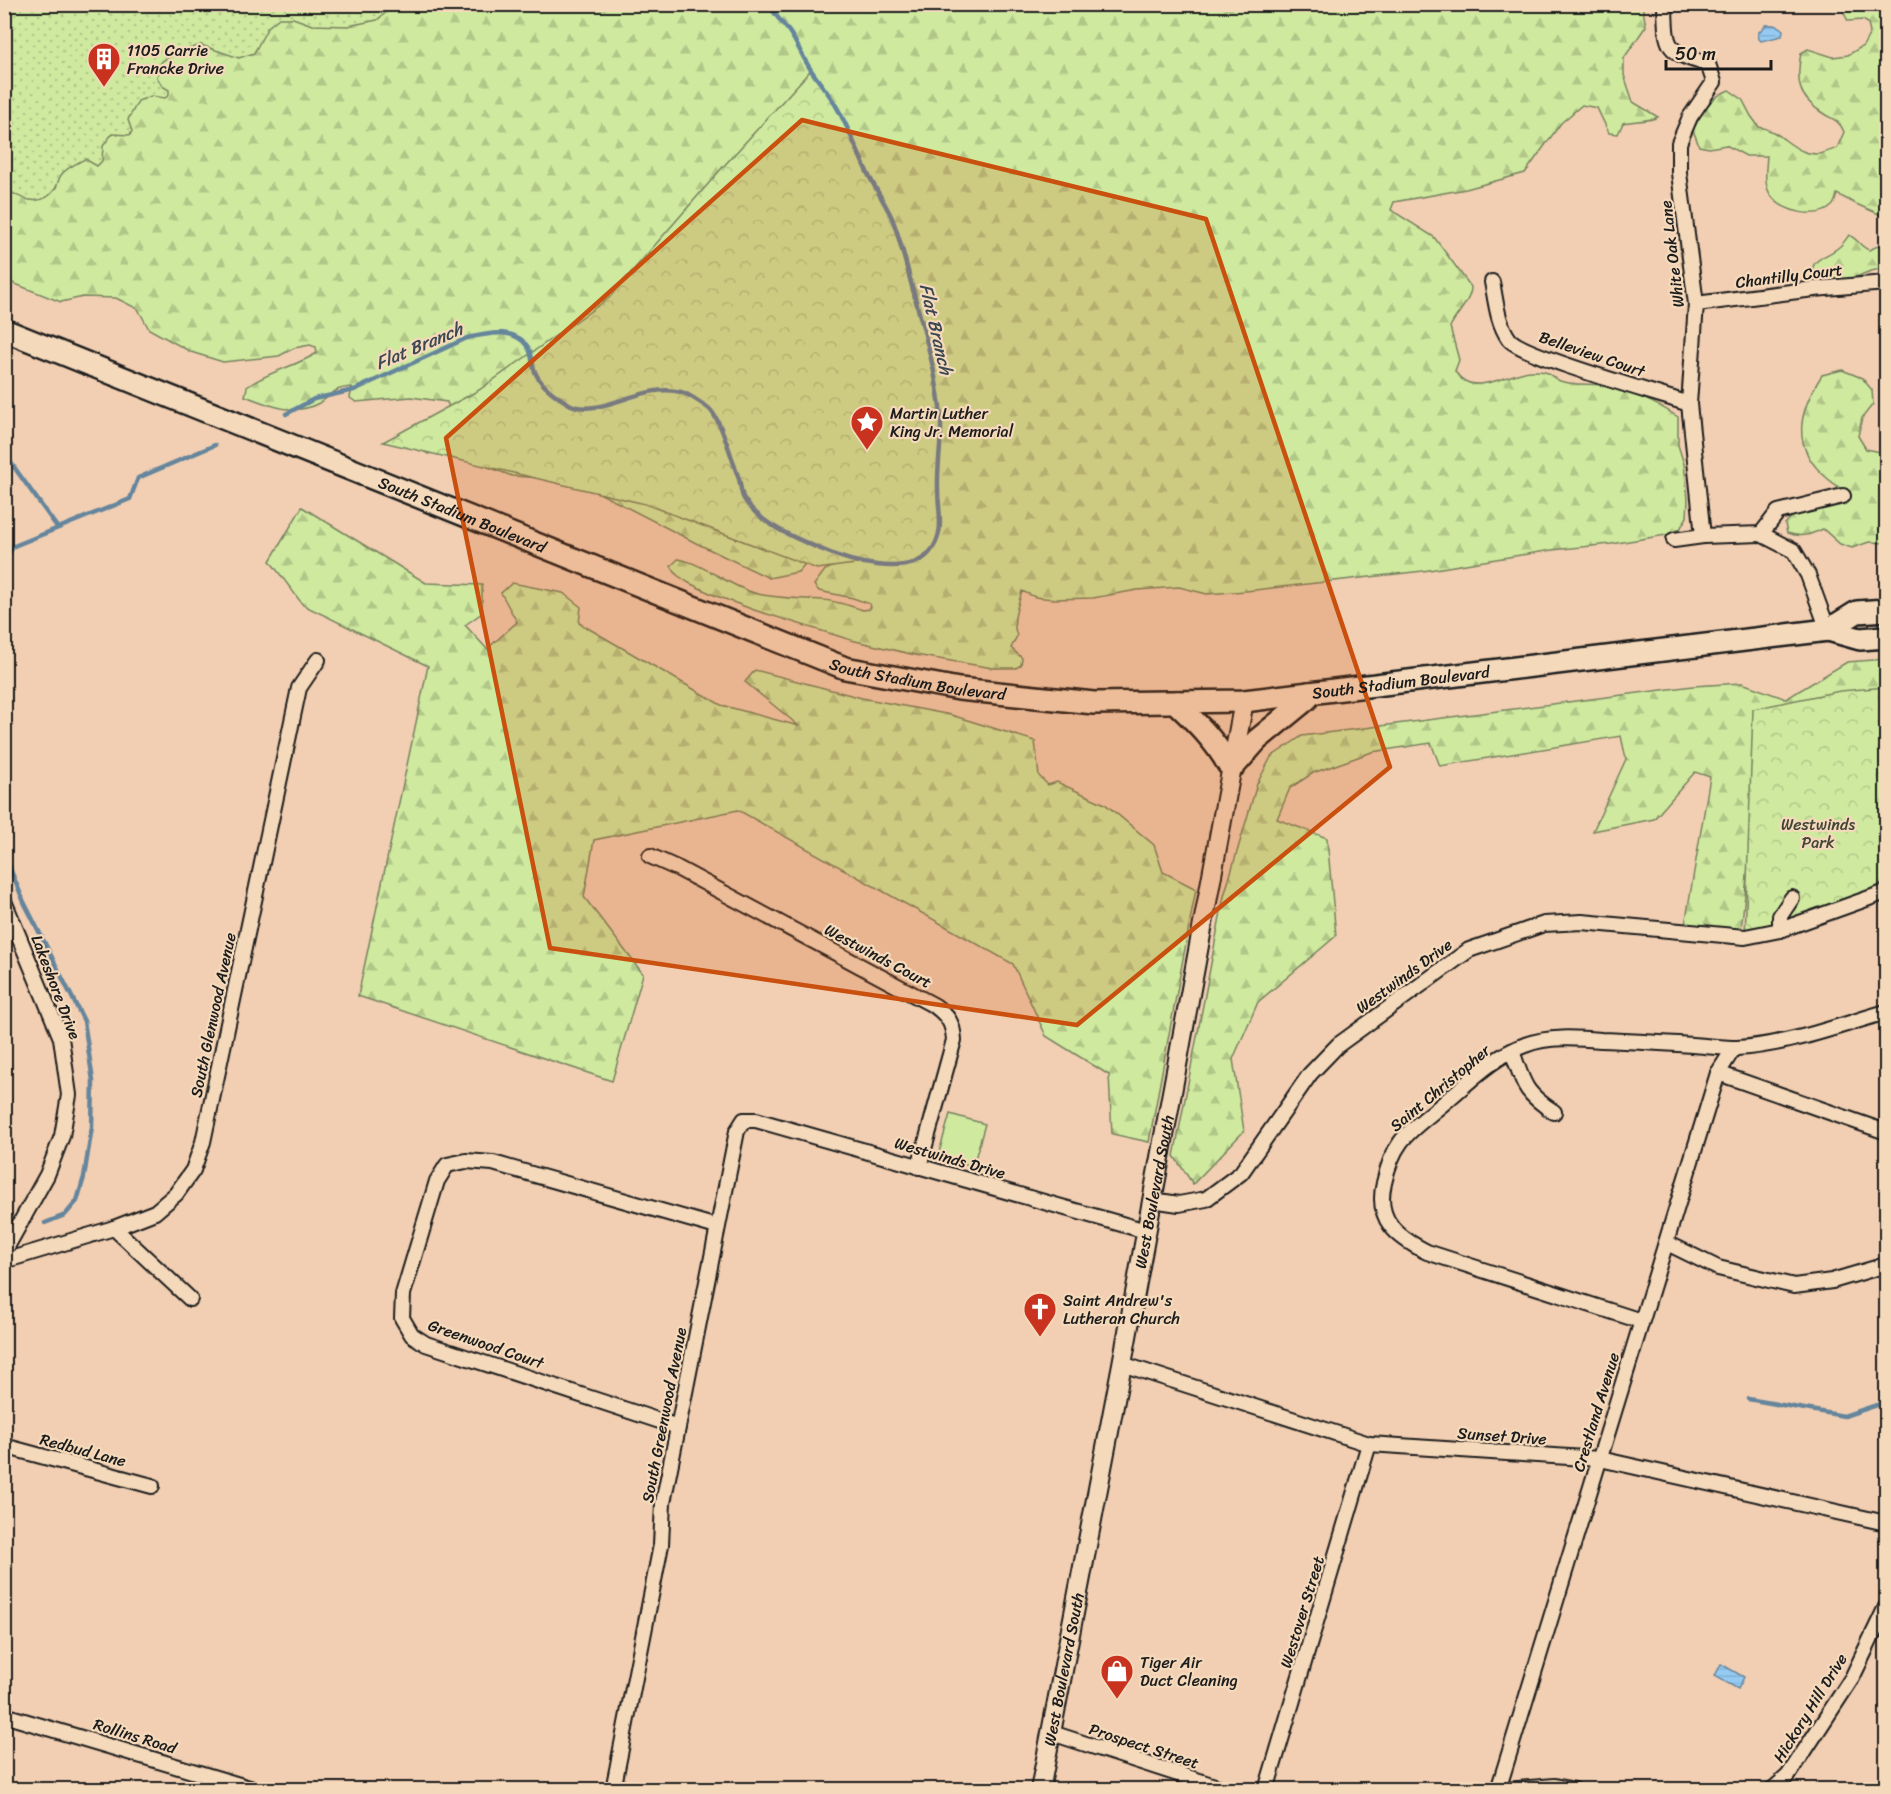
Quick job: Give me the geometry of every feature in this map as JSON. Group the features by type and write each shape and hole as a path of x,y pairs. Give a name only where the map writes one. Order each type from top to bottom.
{"main road":[{"name":"South Stadium Boulevard","path":"4,330 845,668 959,689 1094,703 1244,700 1828,630 1857,612 1887,610"},
{"path":"1828,630 1860,639 1887,637"},
{"path":"1178,702 1179,706 1220,749 1228,764 1235,765 1257,740 1307,699 1309,693"},
{"name":"West Boulevard South","path":"1040,1790 1122,1364 1244,700"}],"street":[{"name":"White Oak Lane","path":"1665,4 1667,41 1673,51 1682,57 1708,64 1714,82 1689,117 1679,143 1679,172 1696,304 1689,404 1703,536"},
{"name":"Belleview Court","path":"1492,282 1498,317 1510,340 1538,356 1689,404"},
{"name":"Chantilly Court","path":"1696,304 1814,289 1887,283"},
{"path":"1761,534 1778,512 1843,496"},
{"path":"1674,540 1703,536 1761,534 1794,551 1808,575 1828,630"},
{"name":"South Glenwood Avenue","path":"4,1261 114,1228 155,1212 176,1194 193,1170 204,1142 299,688 318,660"},
{"name":"Westwinds Court","path":"651,856 935,1006 948,1016 953,1027 954,1040 919,1167"},
{"name":"Westwinds Drive","path":"1152,1200 1179,1204 1206,1199 1241,1173 1310,1074 1338,1045 1424,980 1469,950 1544,924 1582,922 1745,937 1780,930 1887,892"},
{"path":"1780,930 1780,916 1792,898"},
{"name":"Lakeshore Drive","path":"4,901 61,1038 69,1095 62,1136 47,1175 4,1252"},
{"name":"Saint Christopher","path":"1641,1321 1427,1252 1397,1233 1386,1220 1381,1205 1389,1160 1402,1138 1494,1061 1526,1044 1547,1039 1583,1038 1734,1048 1765,1046 1887,1012"},
{"name":"Crestland Avenue","path":"1497,1790 1718,1072 1734,1048"},
{"path":"1512,1051 1526,1089 1534,1100 1554,1112"},
{"path":"1718,1072 1887,1132"},
{"name":"Westwinds Drive","path":"744,1120 756,1120 1146,1231"},
{"name":"South Greenwood Avenue","path":"613,1790 661,1545 663,1503 737,1131 744,1120"},
{"name":"Greenwood Court","path":"678,1427 426,1344 412,1335 402,1318 403,1294 437,1181 447,1165 466,1161 493,1163 717,1227"},
{"path":"114,1228 190,1299"},
{"path":"1667,1243 1718,1268 1794,1286 1832,1281 1887,1265"},
{"name":"Sunset Drive","path":"1122,1364 1369,1444 1600,1458 1887,1523"},
{"name":"Westover Street","path":"1266,1790 1369,1444"},
{"name":"Redbud Lane","path":"4,1446 152,1486"},
{"name":"Hickory Hill Drive","path":"1772,1790 1788,1776 1852,1678 1887,1607"},
{"name":"Rollins Road","path":"4,1715 256,1790"},
{"name":"Prospect Street","path":"1052,1733 1227,1790"},
{"path":"1505,1790 1555,1786 1574,1790"}],"highlighted area":[{"path":"802,120 1206,219 1390,767 1077,1025 550,948 446,438"}],"green space":[{"path":"5,5 444,5 79,201 5,214"},
{"path":"395,5 1642,5 1646,26 1624,58 1624,75 1633,102 1658,117 1623,123 1618,134 1609,133 1597,108 1582,105 1561,123 1525,173 1466,189 1394,202 1391,210 1434,237 1471,287 1466,302 1450,327 1459,360 1455,371 1462,379 1481,384 1522,372 1542,371 1565,383 1602,385 1621,390 1670,412 1678,417 1678,445 1684,464 1688,499 1687,517 1680,529 1666,535 1552,550 1423,571 1246,591 1207,594 1179,587 1137,590 1093,598 1053,599 1035,597 1022,591 1015,619 1017,636 1011,648 1022,658 1021,665 1016,668 993,668 915,655 851,640 754,610 689,583 677,575 671,566 678,559 699,566 738,587 758,594 828,601 863,610 871,607 870,604 853,598 819,591 814,585 825,570 837,565 812,556 798,572 769,578 574,480 512,476 451,453 441,451 428,454 417,447 450,410 447,402 411,397 356,402 350,398 352,387 336,391 319,403 300,409 282,408 245,396 247,387 317,353 316,347 310,345 294,348 279,356 223,362 191,352 149,329 138,309 116,298 83,297 61,302 5,280 4,187 23,198 43,199 56,187 61,175 75,164 85,159 97,166 102,161 103,146 112,134 130,135 132,131 128,120 138,101 151,96 165,98 169,95 169,90 162,86 157,77 162,61 179,52 201,45 239,58 254,53 268,27 279,18 293,18 312,25 348,26 377,20"},
{"path":"1840,5 1886,5 1886,217 1837,194 1832,206 1818,213 1801,212 1784,207 1772,197 1767,188 1767,156 1746,156 1726,145 1709,148 1699,146 1693,130 1711,101 1729,90 1742,99 1759,127 1775,133 1802,151 1819,154 1837,148 1844,132 1841,125 1808,101 1800,88 1799,72 1801,53 1808,49 1833,57 1848,55 1863,46 1870,33 1868,23 1863,20 1848,21"},
{"path":"811,70 835,104 868,175 891,216 931,359 941,418 938,505 941,523 938,539 928,554 912,563 878,566 862,563 817,569 645,504 383,442 479,390 609,298"},
{"path":"1849,235 1869,250 1885,243 1886,240 1886,269 1879,269 1836,285 1813,282 1812,274 1815,263 1839,247"},
{"path":"1842,370 1862,378 1872,390 1873,404 1862,418 1858,436 1866,449 1886,453 1886,543 1869,542 1852,548 1840,544 1823,529 1805,535 1787,533 1785,524 1793,515 1850,500 1815,466 1807,454 1802,429 1807,402 1822,375"},
{"path":"302,507 426,583 482,585 482,613 465,625 487,649 517,622 501,593 512,583 563,593 581,607 579,623 721,705 799,726 745,682 755,670 862,698 951,715 1035,741 1039,776 1048,785 1057,782 1105,804 1154,845 1163,872 1196,889 1149,1142 1112,1134 1109,1075 1046,1036 1013,964 738,810 594,840 584,897 643,974 612,1081 358,996 428,666 303,605 270,561"},
{"path":"1886,659 1886,715 1758,780 1741,930 1685,925 1710,777 1695,772 1654,819 1593,831 1626,759 1621,736 1440,766 1431,743 1372,752 1313,773 1290,788 1277,819 1327,838 1336,936 1258,1002 1233,1059 1244,1131 1193,1184 1174,1156 1224,896 1257,784 1271,757 1302,736 1693,686 1742,683 1786,699 1847,662"},
{"name":"Westwinds Park","path":"1886,687 1886,892 1745,937 1753,709 1840,691"},
{"path":"950,1114 985,1124 973,1166 938,1156"}],"water":[{"path":"1766,25 1779,27 1783,30 1782,36 1761,41 1758,33"},
{"path":"1721,1664 1744,1677 1738,1689 1715,1676"}],"waterway":[{"name":"Flat Branch","path":"286,414 314,399 354,390 467,338 502,333 525,343 539,379 556,396 571,405 583,408 595,407 637,395 666,390 684,393 707,407 712,412 725,438 744,499 760,516 790,535 834,555 878,565 908,564 920,560 930,552 940,529 938,480 941,418 931,359 902,247 891,216 868,174 840,112 769,4"},
{"name":"Flat Branch","path":"4,560 14,546 130,499 138,478 215,445"},
{"path":"4,453 57,527"},
{"path":"4,854 24,902 84,1021 93,1081 92,1127 84,1177 77,1201 65,1215 45,1223"},
{"path":"1748,1399 1844,1416 1886,1402"}],"place":[{"name":"1105 Carrie Francke Drive","path":"104,88"},
{"name":"Martin Luther King Jr. Memorial","path":"867,451"},
{"name":"Saint Andrew's Lutheran Church","path":"1040,1338"},
{"name":"Tiger Air Duct Cleaning","path":"1117,1700"}]}
